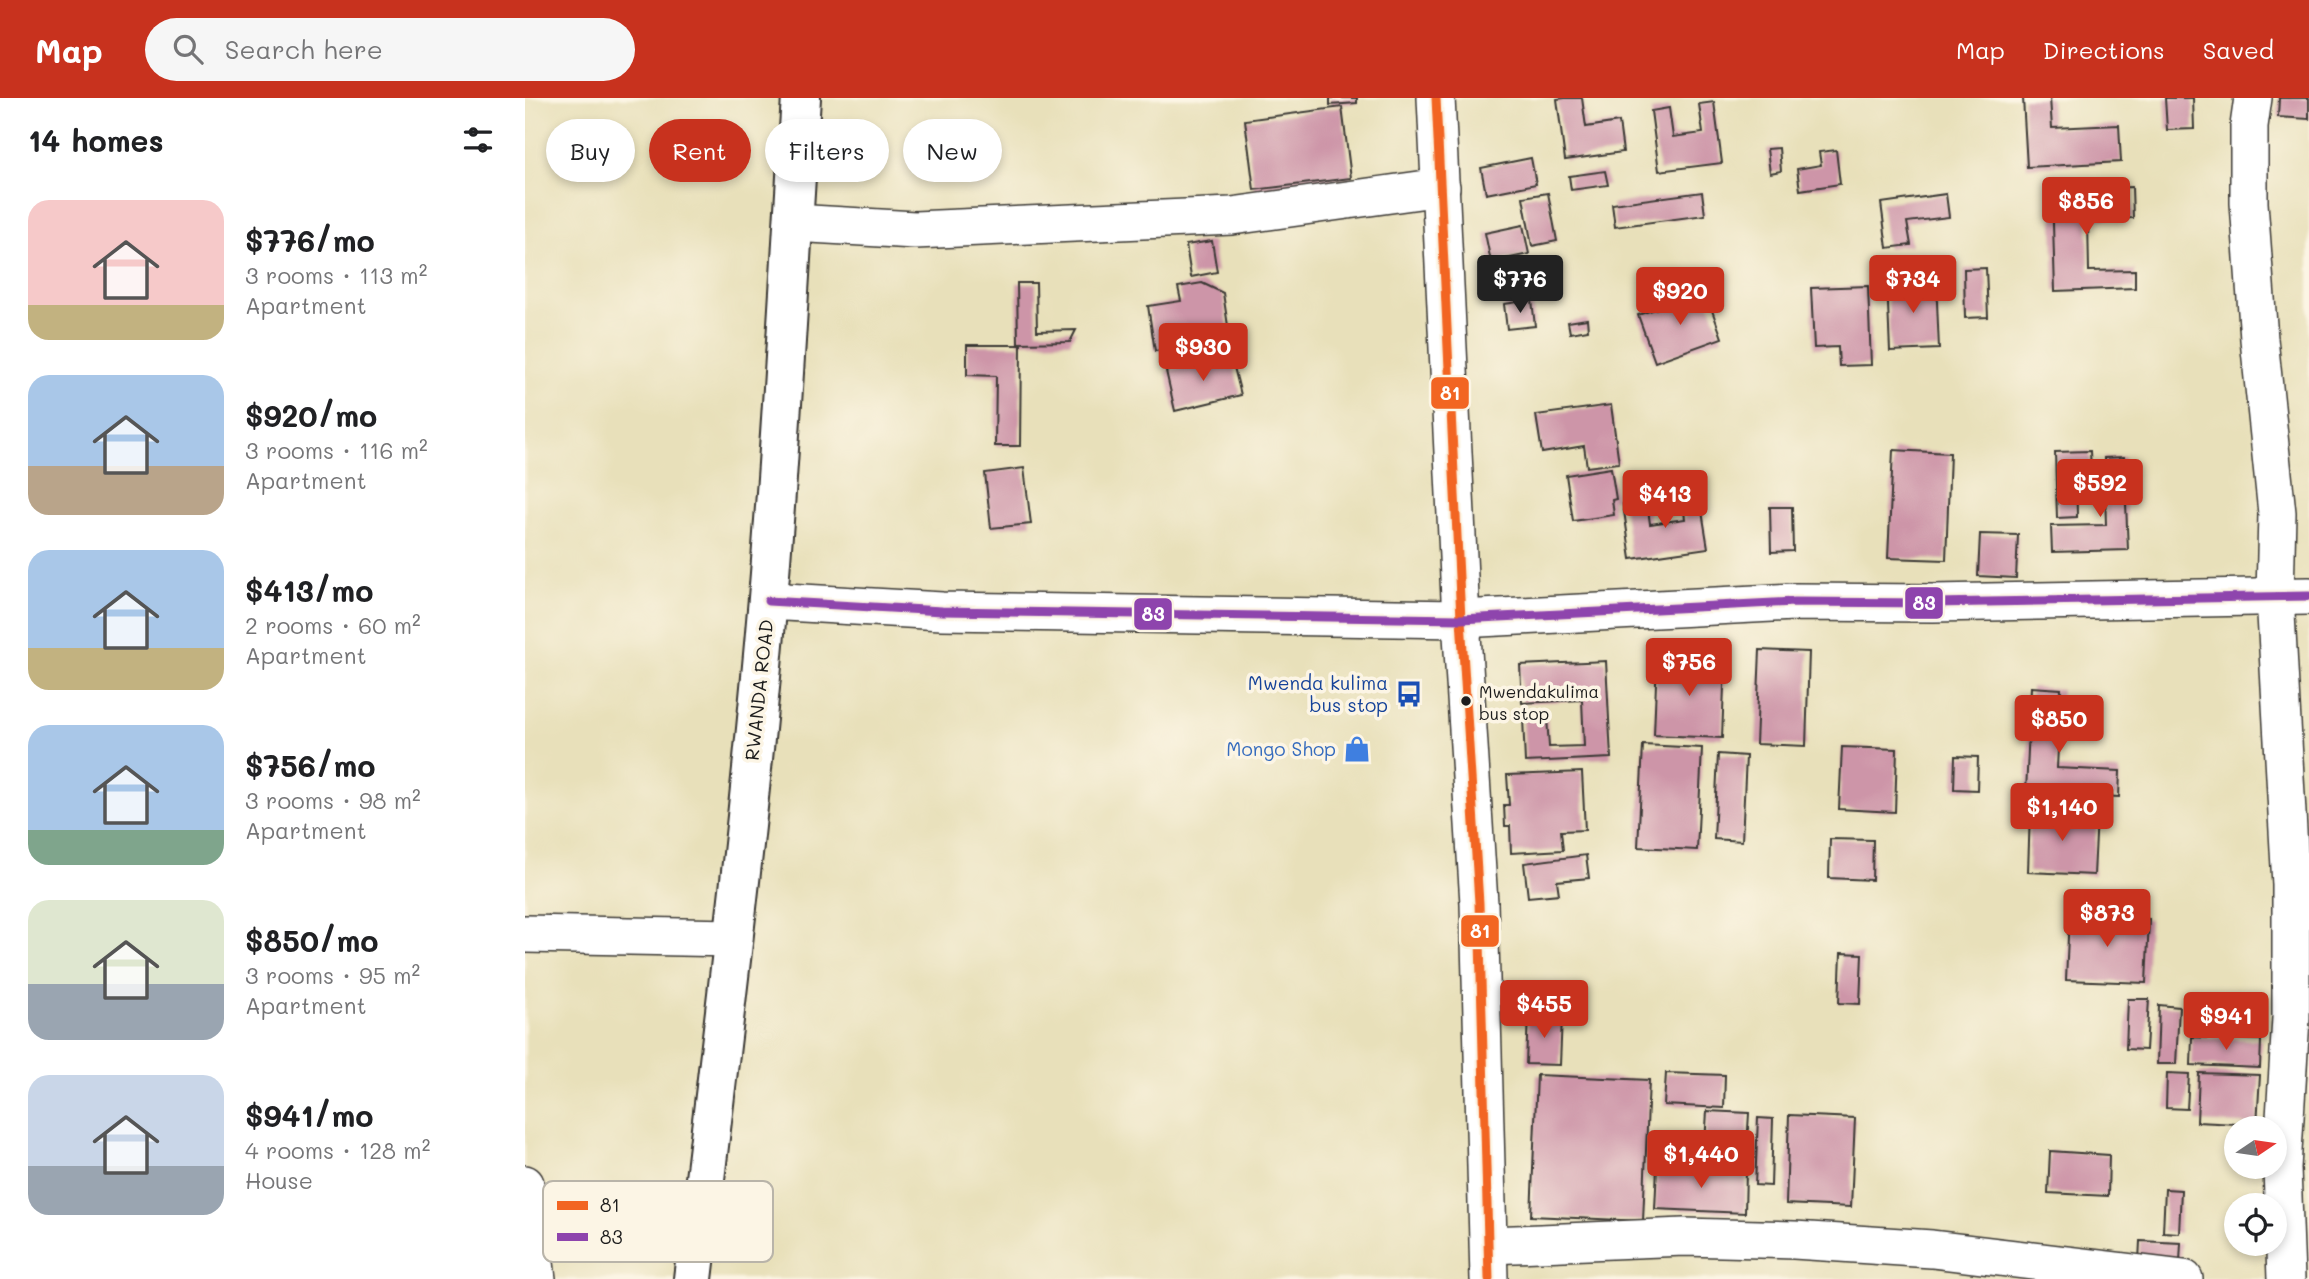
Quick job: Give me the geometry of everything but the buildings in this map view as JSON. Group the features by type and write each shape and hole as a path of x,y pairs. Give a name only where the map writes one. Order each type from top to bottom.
{"highway":[{"name":"RWANDA ROAD","path":"705,1181 734,938 768,601 785,382 801,98"}],"street":[{"path":"1436,98 1461,620 1479,903 1489,1262 1684,1237 1794,1240 1932,1249 2184,1279"},
{"path":"2253,98 2249,126 2249,203 2255,302 2277,513 2292,596 2291,1018 2282,1168 2286,1279"},
{"path":"793,223 915,230 1232,216 1441,187"},
{"path":"768,601 942,611 1461,620 1794,602 1933,603 2292,596"},
{"path":"525,934 734,938"},
{"path":"525,1184 537,1279"}],"transit line":[{"name":"81","path":"1436,98 1461,619 1479,903 1489,1279"},
{"name":"83","path":"768,601 942,611 1461,619 1794,602 1933,603 2309,596"}],"place":[{"name":"Mwenda kulima bus stop","path":"1409,694"},
{"name":"Mwendakulima bus stop","path":"1466,701"},
{"name":"Mongo Shop","path":"1357,749"}]}
